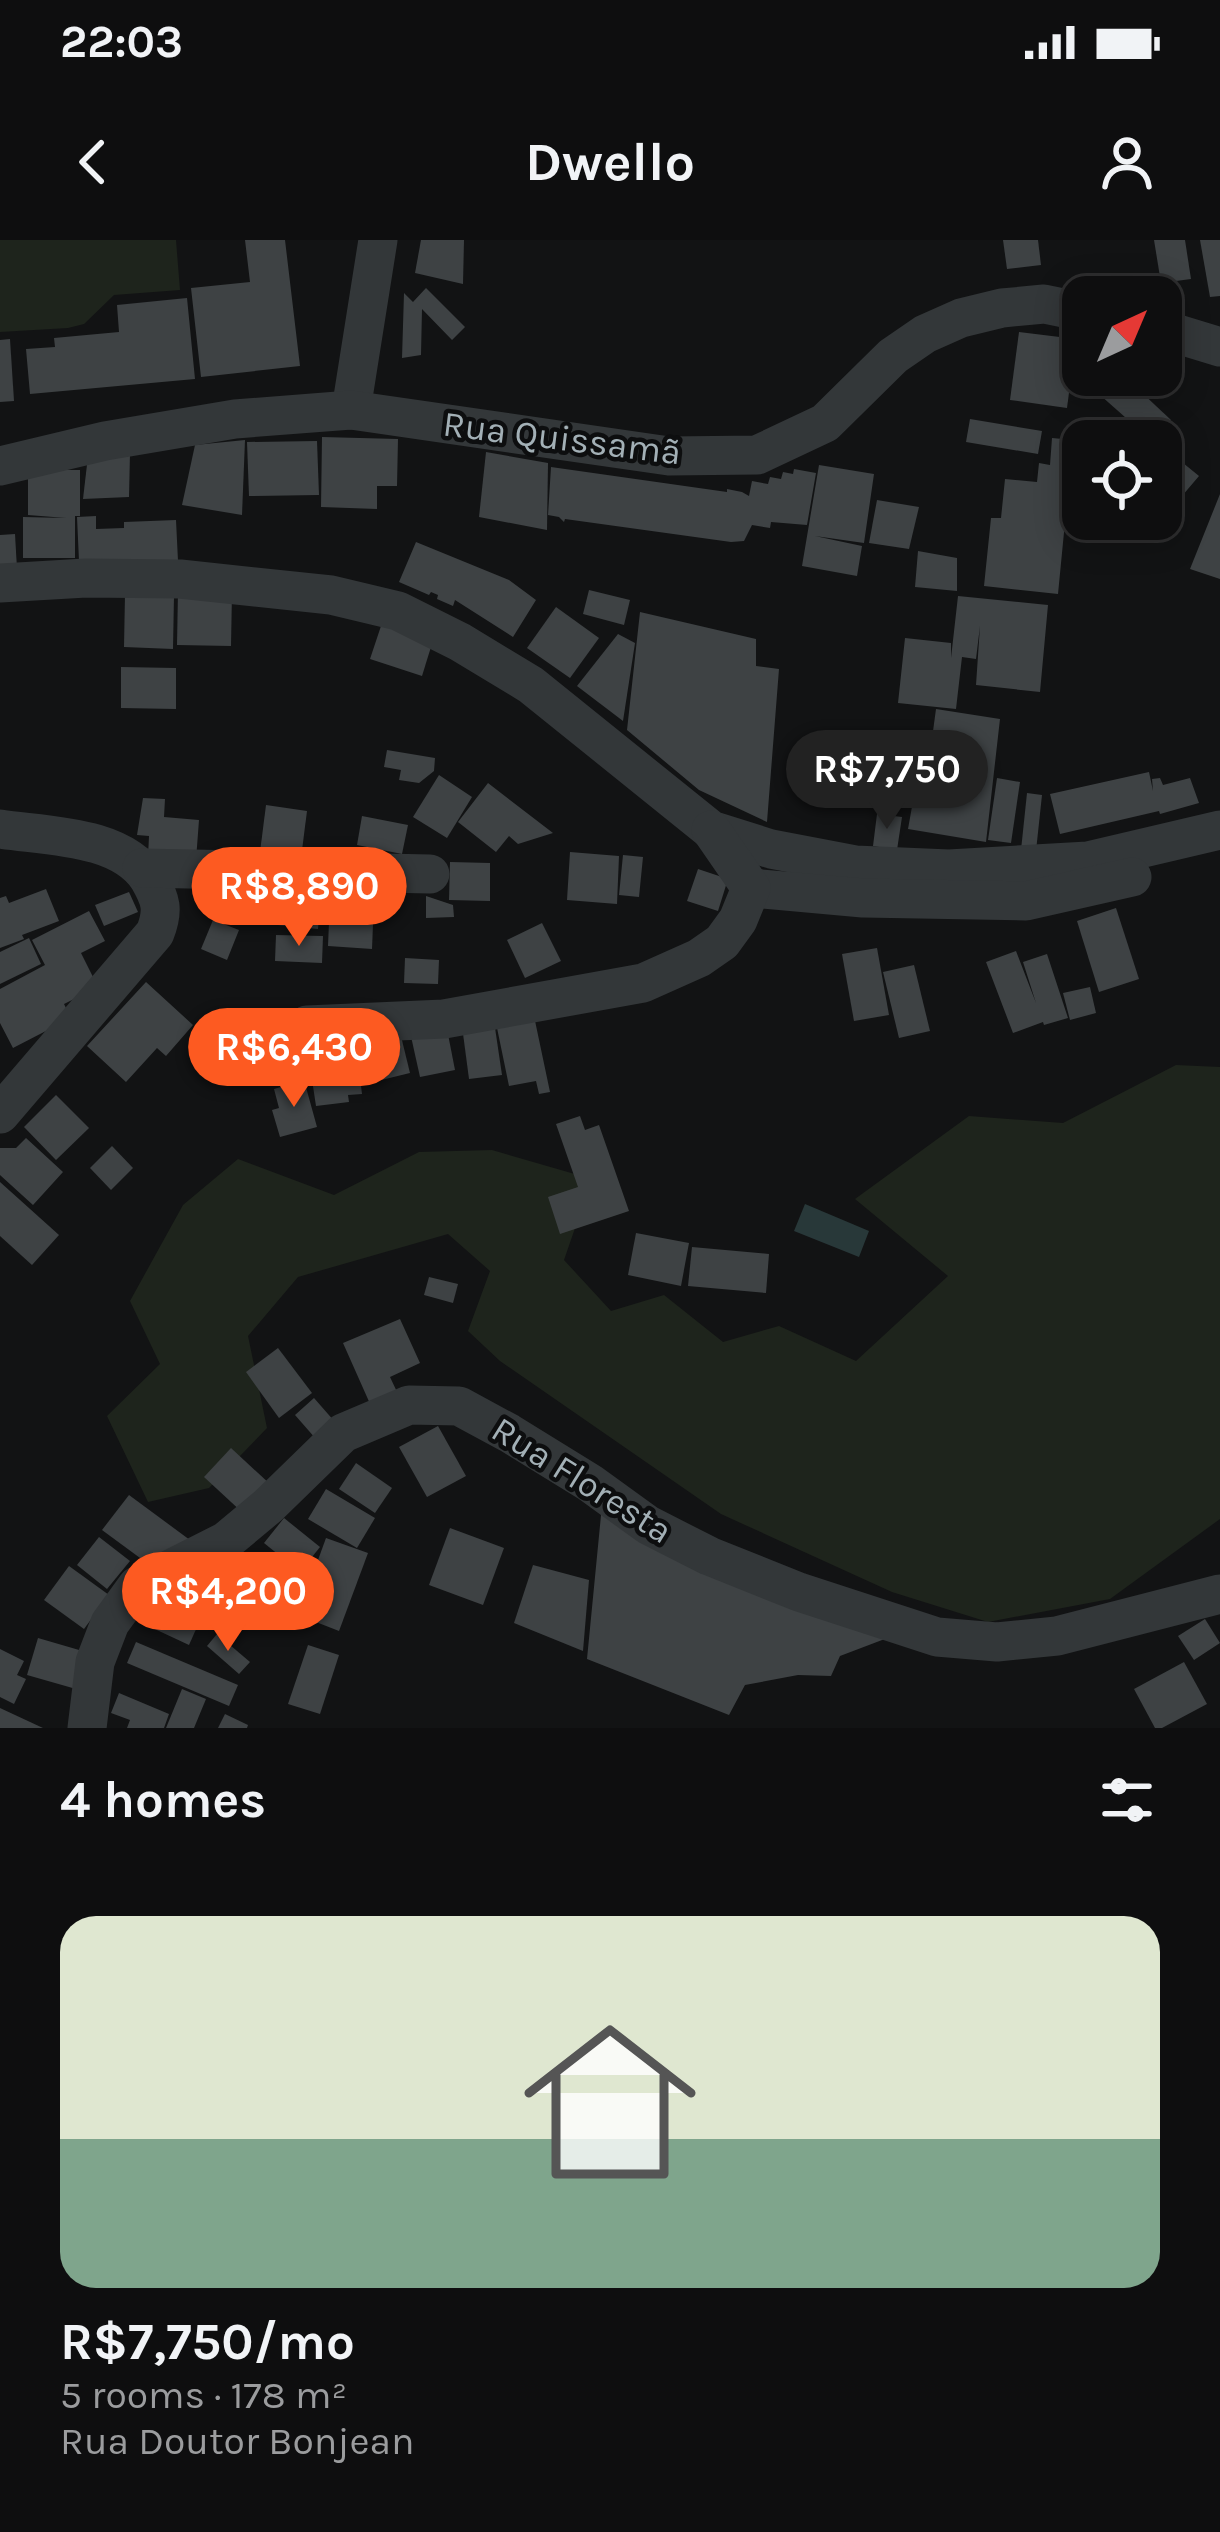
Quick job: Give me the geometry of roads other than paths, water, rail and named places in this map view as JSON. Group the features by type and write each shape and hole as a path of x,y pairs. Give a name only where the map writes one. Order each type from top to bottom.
{"street":[{"path":"351,410 378,240"},
{"name":"Rua Quissamã","path":"0,466 105,441 235,419 351,410 669,456 757,455 825,423 893,356 925,334 1002,308 1062,307"},
{"path":"1182,335 1220,346"},
{"path":"0,583 180,579 331,595 398,611 531,686 711,830 751,888"},
{"path":"0,829 96,843 123,853 142,868 158,893 162,916 155,933 0,1114"},
{"path":"711,830 771,849 855,865 949,869 1088,861 1220,830"},
{"path":"751,888 863,898 1026,901 1200,860 1220,845"},
{"path":"142,868 430,874"},
{"path":"307,1024 444,1019 643,982 700,958 722,942 738,920 751,888"},
{"name":"Rua Floresta","path":"87,1728 95,1662 110,1623 137,1586 226,1541 343,1433 410,1405 459,1406 509,1432 648,1525 710,1556 799,1592 937,1637 998,1642 1057,1636 1220,1594"}]}
